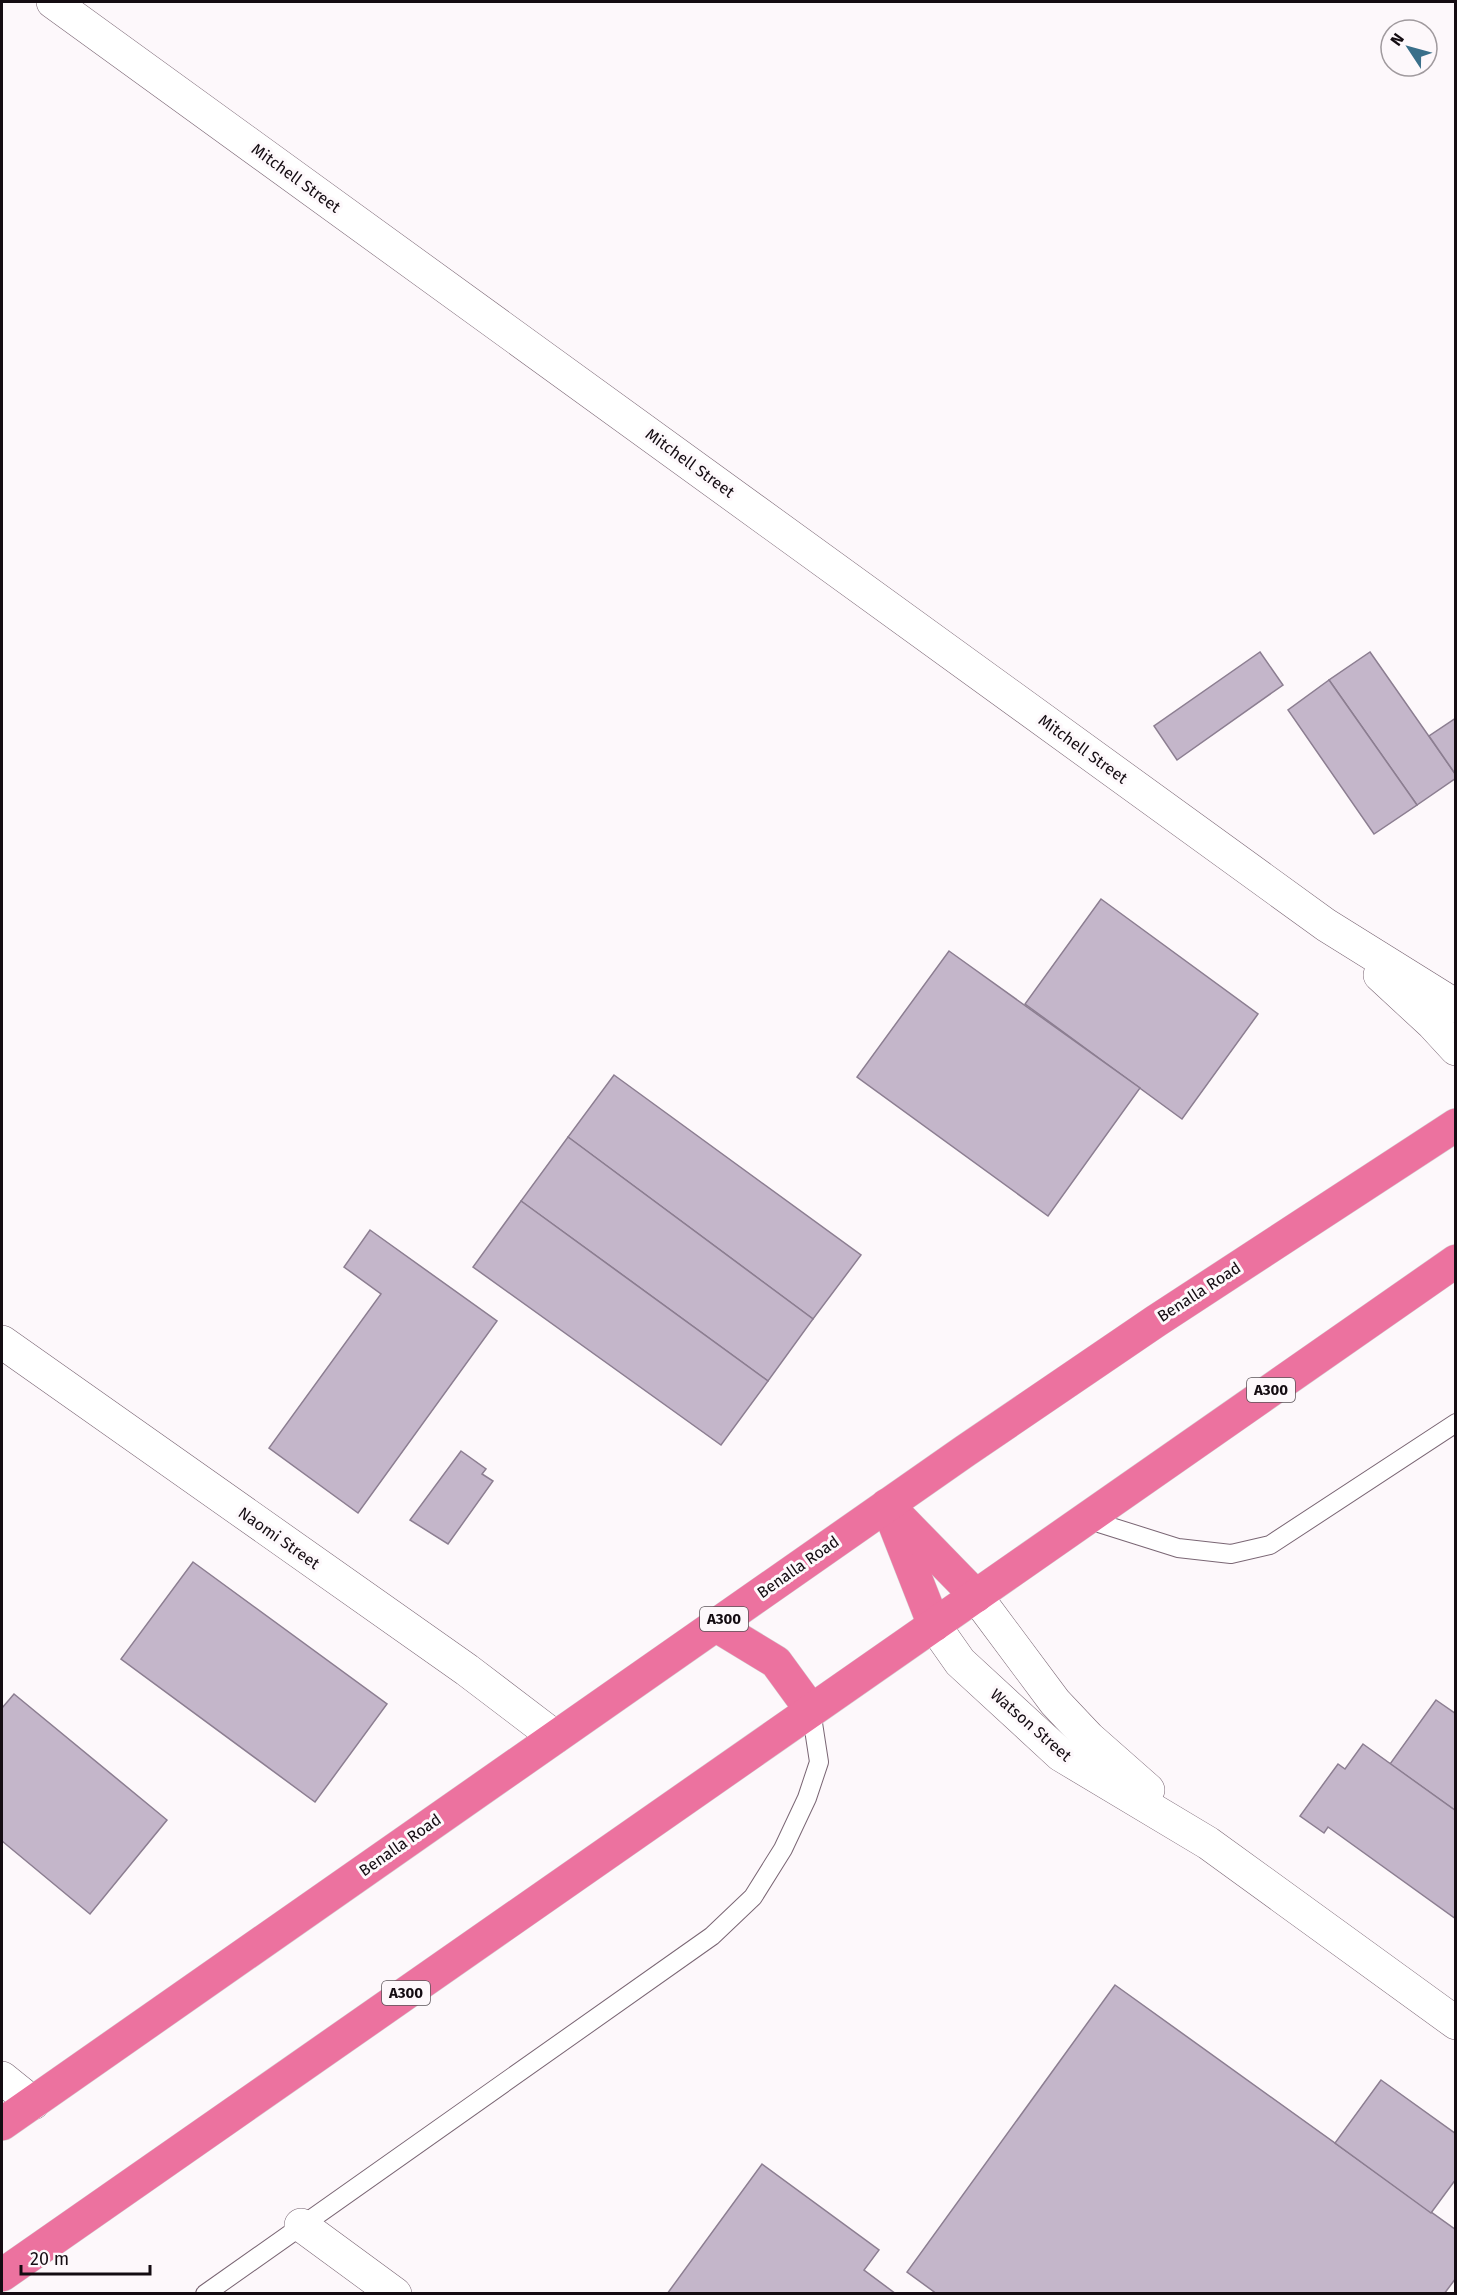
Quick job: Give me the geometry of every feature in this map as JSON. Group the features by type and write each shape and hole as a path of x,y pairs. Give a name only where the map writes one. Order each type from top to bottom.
{"highway":[{"name":"Benalla Road","path":"2,2124 887,1505 1156,1321 1455,1125"},
{"name":"A300","path":"2,2275 1455,1260"},
{"path":"887,1505 976,1596"},
{"path":"887,1505 934,1625"},
{"path":"715,1625 776,1662 811,1710"}],"street":[{"name":"Mitchell Street","path":"53,2 1326,925 1455,1006"},
{"name":"Mitchell Street","path":"1326,925 1433,1024 1455,1049"},
{"name":"Naomi Street","path":"2,1342 468,1670 555,1737"},
{"name":"Watson Street","path":"976,1596 1062,1709 1089,1738 1208,1843"},
{"name":"Watson Street","path":"934,1625 960,1662 1061,1755 1208,1843 1455,2023"},
{"path":"2,2078 33,2103"},
{"path":"301,2225 395,2294"}],"lane":[{"path":"1086,1519 1178,1548 1231,1554 1270,1545 1455,1423"},
{"path":"205,2294 712,1936 753,1897 783,1849 810,1789 819,1762 811,1710"}],"building":[{"path":"1260,652 1283,685 1177,760 1154,726"},
{"path":"1370,652 1456,775 1456,778 1417,805 1329,680"},
{"path":"1329,680 1417,805 1374,834 1288,710"},
{"path":"1456,718 1456,775 1429,736"},
{"path":"1101,899 1258,1014 1182,1119 1025,1004"},
{"path":"949,951 1140,1088 1048,1216 857,1077"},
{"path":"614,1075 861,1255 813,1319 568,1137"},
{"path":"568,1137 813,1319 768,1381 521,1201"},
{"path":"521,1201 768,1381 721,1445 473,1267"},
{"path":"370,1230 497,1321 358,1513 269,1448 381,1294 344,1267"},
{"path":"461,1451 486,1469 482,1474 493,1481 448,1544 410,1520"},
{"path":"193,1562 387,1704 315,1802 121,1659"},
{"path":"14,1694 167,1820 90,1914 2,1841 2,1708"},
{"path":"1436,1700 1456,1714 1456,1811 1390,1764"},
{"path":"1363,1744 1456,1811 1456,1919 1328,1827 1324,1833 1300,1816 1338,1764 1345,1769"},
{"path":"1115,1985 1456,2230 1456,2278 1444,2294 937,2294 907,2272"},
{"path":"1381,2080 1456,2134 1456,2179 1431,2213 1335,2143"},
{"path":"762,2164 879,2250 864,2270 896,2294 667,2294"}]}
